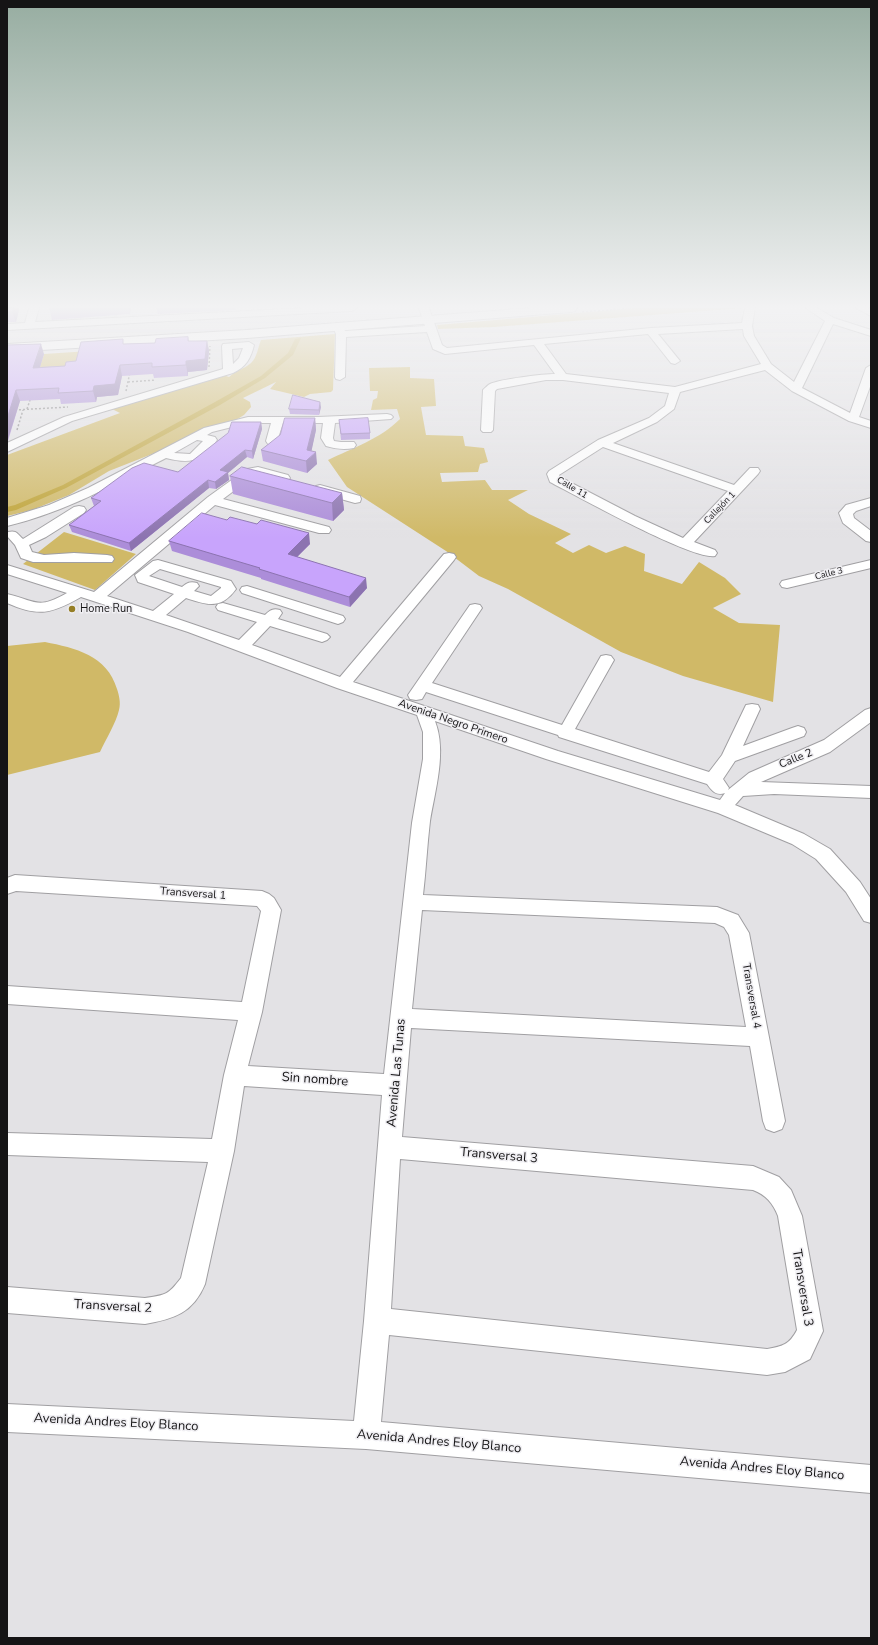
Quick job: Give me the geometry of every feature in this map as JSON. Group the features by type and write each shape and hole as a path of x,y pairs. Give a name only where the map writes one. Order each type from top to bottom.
{"street":[{"path":"7,448 68,419 182,385"},
{"path":"487,430 489,390 494,386 501,385"},
{"path":"630,385 675,390 695,385"},
{"path":"791,385 853,419 871,425"},
{"path":"796,389 798,385"},
{"path":"853,419 865,385"},
{"name":"Calle 11","path":"675,390 670,407 652,420 602,443 557,470 553,474 554,479 590,499 685,544 710,552"},
{"path":"107,559 33,558 26,555 21,543 15,540 9,529 8,522 54,508 92,491 164,454 195,436 208,430 237,421 328,420 387,417"},
{"path":"272,441 278,420"},
{"path":"328,420 327,438 330,443 340,446 350,445"},
{"path":"164,454 181,458 194,457 211,440 195,436"},
{"path":"602,443 737,490"},
{"path":"96,598 213,500 254,471 295,482"},
{"name":"Callejón 1","path":"685,544 754,471"},
{"path":"310,486 355,499"},
{"path":"213,500 324,530"},
{"path":"871,502 851,508 846,513 848,520 871,538"},
{"path":"21,543 32,540 79,510"},
{"path":"343,684 449,557"},
{"path":"162,564 226,584 229,589 218,599 210,602 185,593 143,579 142,575 155,565 162,564"},
{"name":"Calle 3","path":"787,584 871,564"},
{"name":"Avenida Negro Primero","path":"7,569 155,617 552,756 731,798 823,854 853,887 871,915"},
{"path":"155,617 204,577"},
{"path":"7,598 34,578"},
{"path":"247,590 338,619"},
{"path":"7,598 34,608 42,609 80,592"},
{"path":"241,647 286,602"},
{"path":"223,607 322,637"},
{"path":"416,709 422,685 475,608"},
{"path":"565,733 606,660"},
{"path":"422,685 565,733 713,780 731,798 774,788 871,792"},
{"name":"Avenida Las Tunas","path":"366,1435 377,1321 394,1085 421,823 431,759 431,732 416,709"},
{"path":"713,780 729,756 752,709"},
{"name":"Calle 2","path":"731,798 762,773 825,747 871,714"},
{"path":"729,756 798,732"},
{"name":"Transversal 1","path":"7,886 15,883 262,899 270,910 251,1012 235,1076"},
{"name":"Transversal 4","path":"402,1018 759,1036 739,933 731,921 716,915 413,902"},
{"path":"7,995 251,1012"},
{"path":"759,1036 774,1121"},
{"name":"Sin nombre","path":"235,1076 394,1085"},
{"name":"Transversal 2","path":"7,1300 145,1311 163,1308 179,1302 192,1284 222,1151 235,1076"},
{"path":"7,1144 222,1151"},
{"name":"Transversal 3","path":"377,1321 766,1362 785,1358 801,1350 810,1331 790,1216 783,1198 771,1185 753,1178 390,1147"},
{"name":"Avenida Andres Eloy Blanco","path":"7,1418 366,1435 871,1479"}],"path":[{"path":"126,395 128,385"},
{"path":"28,409 32,394"},
{"path":"12,410 72,406"}],"shaded area":[{"path":"190,385 270,385 243,398 250,402 251,407 244,415 231,423 109,471 69,495 32,510 7,516 7,455 120,413 110,408"},
{"path":"245,385 254,385 220,405 66,488 16,510 7,512 7,507 63,485"},
{"path":"274,385 333,385 333,390 331,392 310,394 304,397 270,389"},
{"path":"370,385 434,385 436,406 421,407 426,435 463,436 465,446 484,448 488,462 480,464 478,472 440,473 442,482 485,480 492,490 528,490 508,500 529,514 571,534 555,543 573,553 589,545 606,553 625,546 645,554 644,571 682,584 699,562 725,578 741,594 713,608 739,623 780,625 773,702 683,676 621,652 508,589 479,576 446,551 347,487 328,460 375,438 400,419 397,409 371,410 373,400 377,398 378,391 370,391"},
{"path":"64,532 136,554 95,590 23,564"},
{"path":"45,642 68,647 88,655 106,668 112,677 119,696 120,705 118,715 100,752 7,775 7,646"}],"building":[{"path":"7,385 107,385 94,386 93,391 58,393 59,388 16,390 7,419"},
{"path":"293,395 320,402 319,410 289,409"},
{"path":"285,418 315,418 307,450 316,452 306,461 261,450 280,435"},
{"path":"368,418 370,433 341,434 339,420"},
{"path":"232,422 261,422 252,451 245,450 220,470 228,472 215,482 208,480 129,543 69,525 101,501 91,498 132,468 144,463 178,472 228,433"},
{"path":"242,467 342,493 332,503 230,476"},
{"path":"202,513 227,520 230,517 257,524 261,520 309,533 288,554 366,578 349,597 259,569 260,568 169,541"}],"place":[{"name":"Home Run","path":"72,609"}]}
